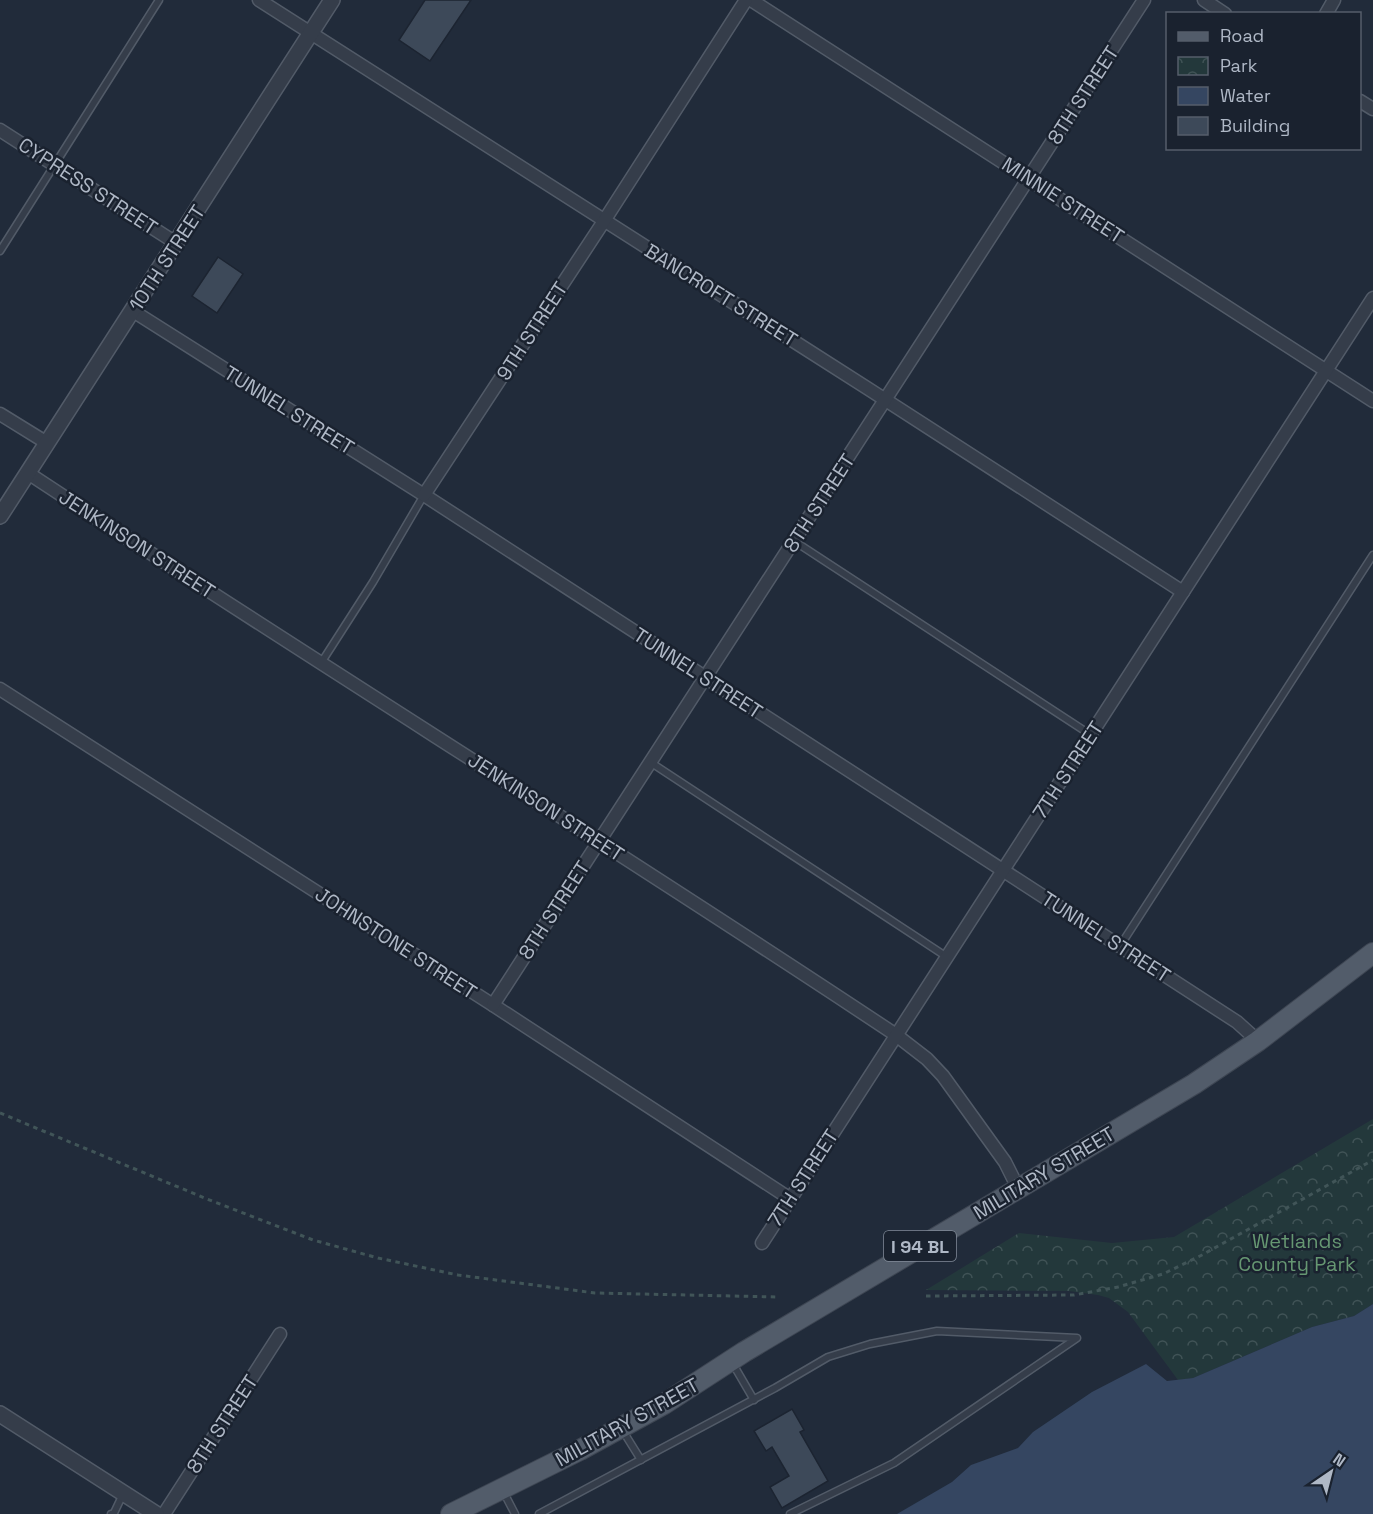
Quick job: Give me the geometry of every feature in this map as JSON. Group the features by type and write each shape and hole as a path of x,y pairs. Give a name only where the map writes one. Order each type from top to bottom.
{"main road":[{"name":"MILITARY STREET","path":"451,1514 664,1404 731,1361 1194,1084 1258,1041 1373,953"}],"street":[{"name":"BANCROFT STREET","path":"259,0 1183,592"},
{"name":"10TH STREET","path":"0,516 333,0"},
{"name":"9TH STREET","path":"424,495 746,0"},
{"name":"MINNIE STREET","path":"751,0 1373,401"},
{"name":"8TH STREET","path":"493,1005 1144,0"},
{"path":"1204,0 1222,12"},
{"name":"CYPRESS STREET","path":"0,130 176,243"},
{"name":"7TH STREET","path":"762,1243 1373,298"},
{"name":"TUNNEL STREET","path":"133,311 424,495 705,679 1004,870 1238,1022 1258,1041"},
{"path":"0,414 47,443"},
{"name":"JENKINSON STREET","path":"28,473 321,664 599,840 896,1035 927,1059 943,1076 1005,1162 1018,1188"},
{"name":"JOHNSTONE STREET","path":"0,690 493,1005 789,1198"},
{"name":"8TH STREET","path":"164,1514 280,1334"},
{"path":"0,1414 156,1514"}],"lane":[{"path":"0,251 159,0"},
{"name":"9TH STREET","path":"321,664 424,495"},
{"path":"794,541 1090,735"},
{"path":"1120,946 1373,555"},
{"path":"650,762 947,957"},
{"path":"539,1514 754,1400 828,1358 870,1344 937,1331 1077,1338 894,1463 790,1514"},
{"path":"731,1361 754,1400"},
{"path":"621,1428 641,1460"},
{"path":"502,1489 515,1514"},
{"path":"111,1514 114,1513 124,1494"}],"path":[{"path":"0,1113 292,1232 378,1258 458,1275 595,1293 779,1297"},
{"path":"926,1296 1074,1295 1163,1274 1202,1255 1373,1160"}],"green space":[{"name":"Wetlands County Park","path":"1373,1119 1373,1304 1354,1316 1312,1327 1193,1378 1178,1380 1128,1312 1109,1298 1069,1291 926,1290 1019,1233 1112,1243 1174,1237"}],"water":[{"path":"1373,1304 1373,1514 897,1514 952,1482 971,1465 1018,1448 1033,1432 1092,1392 1146,1364 1167,1381 1193,1378 1312,1327 1354,1316"}],"building":[{"path":"425,0 471,0 430,61 399,40"},
{"path":"218,257 243,274 217,313 192,296"},
{"path":"792,1409 804,1430 800,1432 828,1481 782,1508 770,1487 789,1476 772,1447 766,1451 754,1431"}]}
